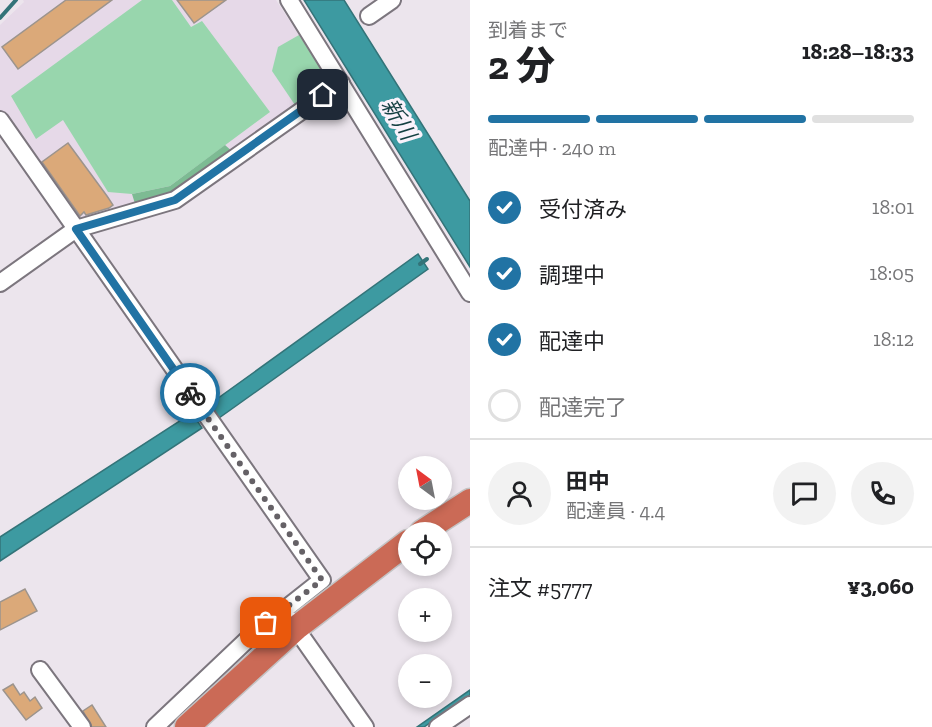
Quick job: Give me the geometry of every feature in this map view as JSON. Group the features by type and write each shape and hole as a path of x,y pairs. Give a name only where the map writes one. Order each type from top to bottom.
{"highway":[{"path":"437,522 470,501"},
{"path":"187,727 289,619 398,548"}],"street":[{"path":"289,0 470,293"},
{"path":"369,16 392,0"},
{"path":"0,283 76,229 175,200 250,144 341,83"},
{"path":"0,120 322,580 289,619 155,727"},
{"path":"289,619 365,727"},
{"path":"40,670 82,727"},
{"path":"438,727 470,705"}],"shaded area":[{"path":"23,0 276,0 331,84 173,197 80,223 0,111 0,25 24,2"}],"green space":[{"path":"142,0 172,0 191,27 202,21 270,112 170,186 132,194 108,192 63,120 36,139 11,96"},
{"path":"299,35 331,84 297,108 272,71 278,47"},
{"path":"225,145 234,153 173,197 136,207 132,194 170,186"}],"water":[{"name":"新川","path":"304,0 344,0 470,201 470,267"},
{"path":"418,254 428,269 219,418 210,404"},
{"path":"192,413 202,428 0,561 0,537"},
{"path":"470,690 470,695 452,708 452,703"},
{"path":"444,708 451,708 424,727 417,727"}],"building":[{"path":"66,0 112,0 18,69 2,47"},
{"path":"177,0 226,0 194,23"},
{"path":"68,143 113,205 109,208 86,215 84,212 80,216 42,162"},
{"path":"25,589 37,611 0,630 0,602"},
{"path":"13,684 20,695 24,692 30,701 35,697 42,708 26,720 3,690"},
{"path":"92,705 106,727 92,727 83,711"}],"waterway":[{"path":"0,18 16,0"},
{"path":"420,264 427,259"}],"way so far":[{"path":"190,393 322,580 266,623"}],"route":[{"path":"190,393 76,229 175,200 323,95"}]}
